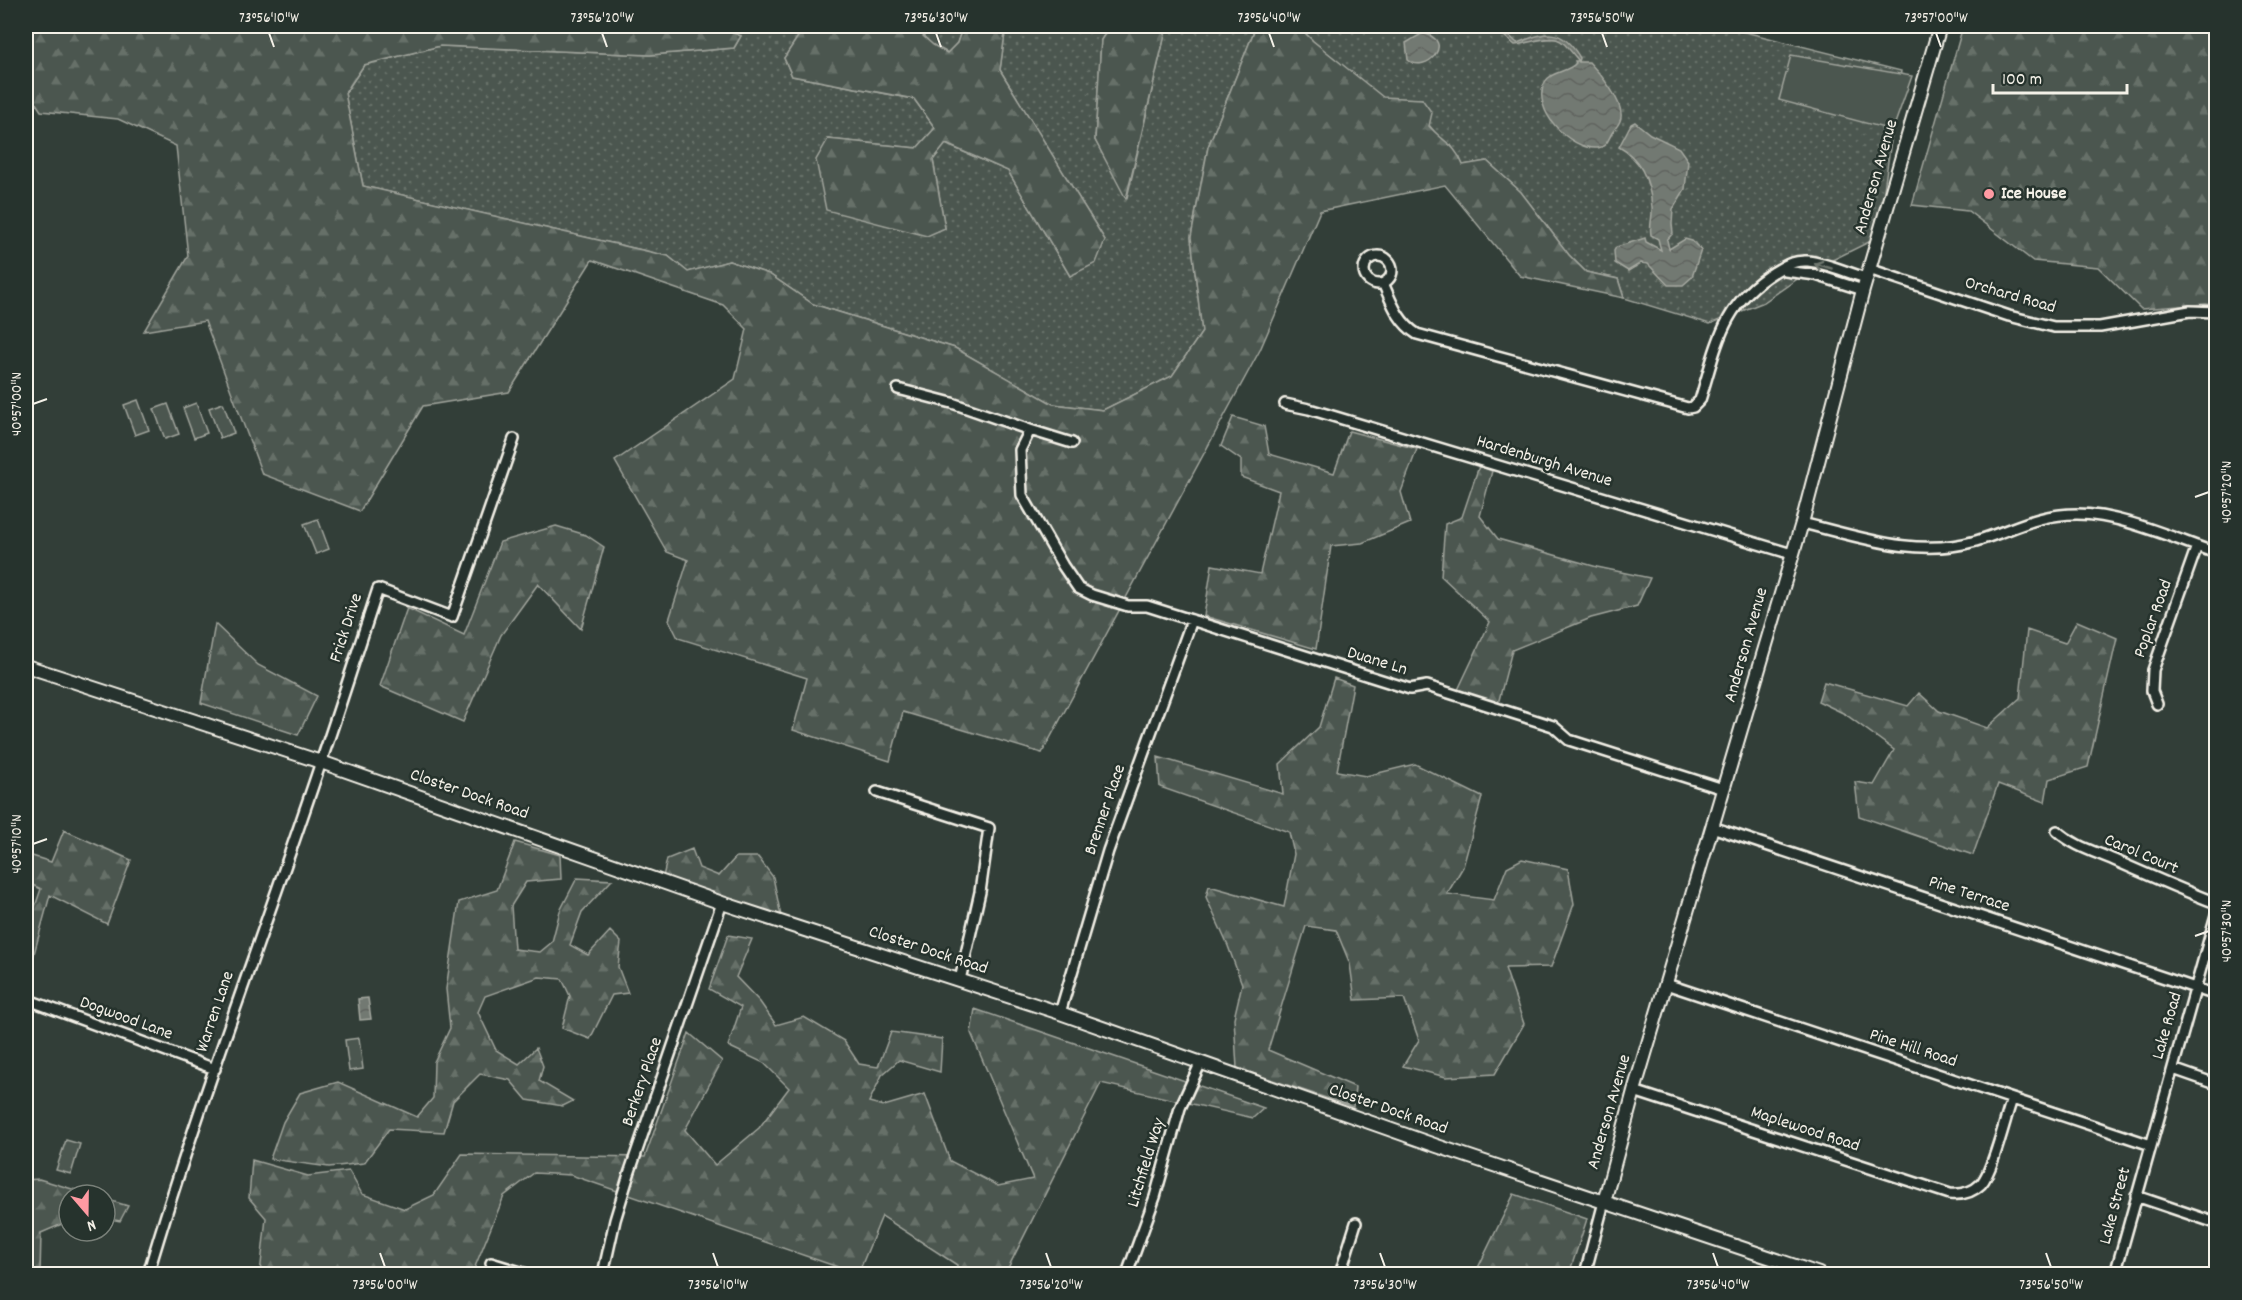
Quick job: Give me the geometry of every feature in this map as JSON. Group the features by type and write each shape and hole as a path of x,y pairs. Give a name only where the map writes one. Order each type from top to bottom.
{"main road":[{"name":"Anderson Avenue","path":"1604,1202 1634,1091 1802,523 1866,279 1940,26"},
{"name":"Closter Dock Road","path":"26,666 321,762 722,903 1060,1013 1437,1146 1819,1275"}],"street":[{"name":"Orchard Road","path":"1383,283 1398,317 1407,328 1417,334 1688,408 1693,407 1700,400 1721,330 1730,313 1762,279 1789,262 1809,261 1866,279 2054,327 2100,327 2190,311 2217,312"},
{"path":"898,389 1072,443"},
{"name":"Hardenburgh Avenue","path":"1285,404 1315,410 1792,554"},
{"name":"Duane Ln","path":"1030,430 1020,450 1023,495 1078,588 1092,595 1128,606 1147,606 1410,689 1427,686 1438,689 1553,726 1569,740 1723,789"},
{"name":"Frick Drive","path":"321,762 378,588 452,618 514,439"},
{"path":"1802,523 1886,544 1930,548 1977,540 2041,518 2078,514 2115,519 2217,553"},
{"name":"Poplar Road","path":"2157,704 2152,691 2153,670 2198,546"},
{"name":"Brenner Place","path":"1060,1013 1108,851 1192,620"},
{"name":"Warren Lane","path":"148,1275 215,1069 321,762"},
{"path":"877,792 989,828 980,892 960,980"},
{"name":"Pine Terrace","path":"1712,827 2217,995"},
{"name":"Carol Court","path":"2057,831 2077,846 2163,883 2217,903"},
{"name":"Berkery Place","path":"603,1275 615,1220 722,903"},
{"name":"Lake Road","path":"2151,1145 2217,915"},
{"name":"Pine Hill Road","path":"1666,984 2151,1145"},
{"name":"Dogwood Lane","path":"26,999 215,1069"},
{"name":"Litchfield Way","path":"1127,1275 1155,1197 1180,1108 1201,1062"},
{"path":"2173,1069 2217,1084"},
{"name":"Maplewood Road","path":"1634,1091 1950,1194 1967,1193 1976,1189 1987,1176 2012,1099"},
{"name":"Lake Street","path":"2115,1275 2151,1145"},
{"path":"2136,1196 2217,1222"},
{"name":"Anderson Avenue","path":"1585,1275 1604,1202"},
{"path":"1340,1275 1356,1223"},
{"path":"491,1263 527,1275"}],"green space":[{"path":"26,26 715,26 741,36 734,48 650,55 440,46 364,65 345,93 363,186 668,256 688,272 729,261 769,274 813,304 955,348 1053,404 1103,410 1172,376 1202,332 1191,237 1208,147 1256,26 1298,26 1313,41 1383,97 1422,99 1432,113 1429,126 1453,148 1463,165 1487,161 1521,192 1569,255 1586,272 1618,279 1624,298 1520,276 1445,185 1320,211 1260,350 1042,753 903,712 890,761 793,730 807,678 678,638 669,620 688,560 667,552 615,461 735,379 747,329 723,305 592,260 509,392 423,406 360,511 262,474 205,321 144,331 188,256 176,146 118,119 41,111 26,88"},
{"path":"715,26 805,26 784,58 792,76 914,99 935,128 917,148 828,139 945,228 933,160 945,144 1008,171 1070,276 1105,240 1000,70 1006,26 1110,26 1101,40 1095,140 1127,198 1167,26 1256,26 1208,147 1191,237 1202,332 1172,376 1103,410 1053,404 955,348 813,304 769,274 729,261 688,272 668,256 363,186 345,93 364,65 440,46 650,55 734,48 741,36"},
{"path":"805,26 926,26 923,36 947,53 957,43 963,26 1006,26 1000,70 1105,240 1096,263 1070,276 1008,171 946,144 933,160 945,228 927,236 826,210 816,160 828,139 917,148 935,128 914,99 792,76 784,58"},
{"path":"926,26 963,26 957,43 948,53 933,45 923,36"},
{"path":"1110,26 1167,26 1126,199 1095,140 1101,40"},
{"path":"1298,26 1729,26 1733,29 1901,71 1877,238 1806,273 1764,302 1710,324 1624,298 1618,279 1586,272 1569,255 1521,192 1487,161 1463,165 1451,145 1442,141 1429,125 1422,99 1383,98"},
{"path":"1963,26 2216,26 2216,306 2206,304 2141,309 2098,267 2033,261 1968,211 1912,205"},
{"path":"1791,55 1912,76 1892,132 1892,130 1779,100"},
{"path":"138,400 149,430 135,435 124,405"},
{"path":"196,403 207,433 194,438 183,408"},
{"path":"223,403 234,433 220,438 209,408"},
{"path":"168,404 179,434 165,439 154,409"},
{"path":"1233,417 1264,426 1269,454 1334,473 1349,431 1417,449 1401,492 1410,523 1362,543 1331,546 1316,649 1204,616 1212,565 1260,574 1279,491 1241,477 1241,460 1221,446"},
{"path":"1479,466 1492,471 1480,516 1498,539 1597,567 1650,578 1637,606 1591,618 1512,650 1498,704 1457,692 1490,622 1441,576 1445,524 1462,517"},
{"path":"318,519 329,549 316,554 304,524"},
{"path":"556,526 586,535 604,547 581,629 538,584 501,635 463,722 380,686 407,608 464,635 500,542"},
{"path":"2077,621 2117,638 2088,767 2049,779 2045,802 1998,784 1973,855 1859,816 1855,782 1874,785 1894,750 1845,714 1818,701 1824,682 1908,706 1919,693 1939,711 1987,728 2020,698 2027,630 2065,643"},
{"path":"215,624 258,665 317,696 298,735 201,703"},
{"path":"1334,678 1353,685 1337,771 1366,776 1415,764 1482,797 1463,867 1447,894 1494,900 1507,867 1522,859 1568,869 1574,904 1551,967 1505,968 1524,1024 1495,1074 1446,1077 1403,1066 1419,1040 1404,998 1355,1000 1350,964 1336,930 1306,926 1268,1050 1355,1087 1353,1107 1237,1068 1234,1018 1242,984 1206,897 1209,886 1284,907 1294,854 1289,832 1160,787 1158,757 1283,794 1280,764 1319,727"},
{"path":"64,830 131,860 107,924 50,895 26,983 26,933 41,889 26,882 26,854 51,862"},
{"path":"515,842 560,855 561,879 526,882 511,906 514,949 540,952 552,942 560,911 577,878 612,880 582,912 570,945 588,955 610,931 621,942 618,967 628,993 612,995 590,1039 562,1028 570,996 562,979 539,977 485,996 478,1012 496,1050 519,1064 536,1048 543,1066 539,1081 573,1101 563,1106 527,1100 510,1080 480,1074 453,1101 444,1132 389,1129 364,1163 329,1167 270,1159 283,1122 300,1093 338,1082 417,1117 433,1098 434,1062 450,1028 446,989 459,902 497,890"},
{"path":"692,849 699,868 719,876 736,857 758,857 773,877 781,916 663,877 667,859"},
{"path":"728,935 752,939 736,977 760,1002 776,1025 804,1017 844,1041 859,1064 878,1067 891,1032 942,1039 940,1072 899,1060 882,1075 869,1102 884,1106 925,1094 950,1161 998,1186 1033,1179 971,1033 975,1009 1264,1108 1253,1118 1101,1083 1005,1274 957,1274 957,1265 882,1216 858,1274 571,1175 534,1173 504,1196 472,1274 260,1274 266,1218 249,1198 252,1160 308,1176 349,1171 362,1194 405,1209 434,1195 462,1154 645,1157 689,1033 722,1061 685,1130 715,1165 759,1128 789,1088 764,1063 728,1046 741,1007 709,989"},
{"path":"359,1038 363,1069 349,1071 345,1040"},
{"path":"66,1140 80,1144 71,1174 56,1170"},
{"path":"39,1179 57,1184 57,1226 41,1233 40,1274 26,1274 26,1180"},
{"path":"1514,1194 1587,1219 1569,1274 1475,1274"},
{"path":"117,1203 128,1206 120,1221 117,1220"}],"water":[{"path":"1492,26 1499,26 1517,43 1545,34 1560,36 1573,48 1580,58 1579,62 1589,62 1610,88 1621,110 1620,121 1605,145 1597,148 1586,147 1575,142 1555,126 1543,104 1542,93 1548,78 1573,66 1575,61 1579,61 1567,47 1554,39 1515,45"},
{"path":"1423,33 1433,37 1438,43 1438,49 1430,60 1415,63 1408,60 1406,43"},
{"path":"1635,122 1650,134 1679,148 1688,161 1685,189 1673,209 1673,233 1667,240 1669,249 1685,239 1692,241 1701,250 1692,277 1683,285 1668,285 1648,264 1641,263 1628,271 1615,263 1616,247 1645,238 1646,242 1661,250 1658,239 1651,235 1652,207 1649,188 1643,172 1639,164 1619,147 1631,124"},
{"path":"368,998 371,1019 360,1020 358,999"}],"place":[{"name":"Ice House","path":"1989,194"}]}
